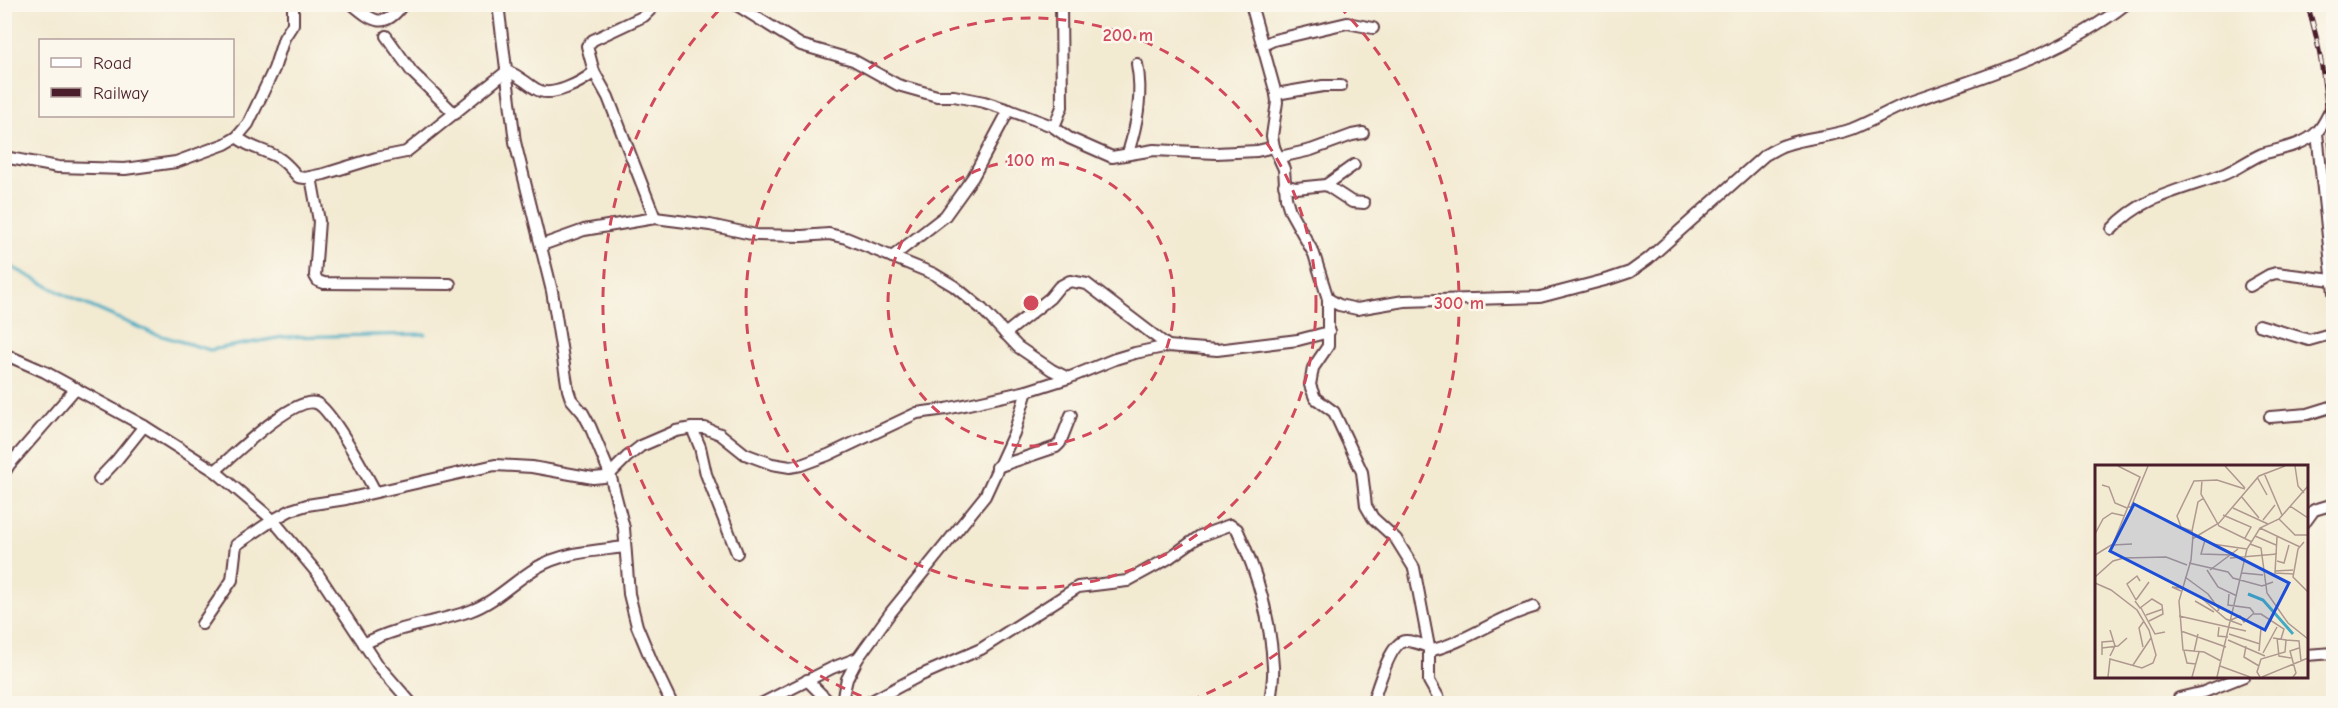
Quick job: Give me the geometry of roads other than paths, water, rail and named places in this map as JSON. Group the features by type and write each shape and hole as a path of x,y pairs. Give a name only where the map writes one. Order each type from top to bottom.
{"street":[{"path":"4,157 58,167 148,167 176,162 225,144 237,137 248,124 274,69 284,38 293,24 292,4"},
{"path":"352,4 374,21 382,22 395,15 403,4"},
{"path":"498,4 515,142 542,245 560,331 568,390 571,399 590,426 610,474 624,528 629,594 638,626 672,704"},
{"path":"655,218 608,97 594,72 587,46 593,40 644,16 656,4"},
{"path":"735,4 801,45 853,60 898,85 936,96 954,96 1009,110 1054,127 1069,138 1112,157 1154,150 1216,153 1257,151 1274,147"},
{"path":"1054,127 1062,107 1061,4"},
{"path":"1251,4 1276,94 1272,136 1274,147 1284,169 1284,185 1290,211 1314,254 1329,299 1328,346 1313,368 1310,385 1315,398 1334,412 1362,472 1366,506 1373,518 1396,539 1414,568 1429,649 1429,681 1442,704"},
{"path":"1329,299 1339,305 1357,309 1404,301 1540,297 1584,287 1630,272 1663,247 1765,155 1783,145 1833,135 1910,103 2010,68 2080,34 2126,4"},
{"path":"1263,45 1274,40 1347,23 1373,28"},
{"path":"386,36 412,72 455,114"},
{"path":"1128,153 1139,114 1140,80 1137,64"},
{"path":"237,137 245,144 276,156 286,163 298,177 310,177 406,152 507,71"},
{"path":"507,71 522,76 537,91 551,92 577,82 594,72"},
{"path":"1276,94 1323,86 1341,86"},
{"path":"2112,229 2136,210 2174,190 2225,174 2252,158 2317,133 2334,104"},
{"path":"892,257 945,216 973,177 1009,110"},
{"path":"1280,157 1311,150 1363,133"},
{"path":"2317,133 2334,293"},
{"path":"1284,185 1296,188 1326,184 1354,165"},
{"path":"310,177 318,220 315,276 318,281 324,283 450,284"},
{"path":"1326,184 1352,202 1364,203"},
{"path":"542,245 584,230 655,218 710,225 756,235 829,234 846,238 934,274 954,286 982,309 1018,347 1068,378"},
{"path":"2250,286 2276,273 2332,280"},
{"path":"1005,334 1050,298 1059,287 1070,281 1087,284 1168,346"},
{"path":"2259,325 2309,340 2334,333"},
{"path":"202,624 232,580 236,545 273,520 291,510 307,505 428,482 452,474 495,465 532,467 593,478 604,477 641,446 676,431 692,428 705,428 720,434 745,454 772,464 790,467 828,455 917,413 946,409 1027,390 1068,378 1114,359 1168,346 1217,350 1298,340 1329,332"},
{"path":"4,354 76,388 144,426 215,471 273,520 318,574 378,665 412,704"},
{"path":"4,473 76,388"},
{"path":"841,704 847,679 858,658 891,612 984,496 1014,433 1027,390"},
{"path":"215,471 264,429 295,407 307,402 315,403 320,405 335,424 375,491"},
{"path":"2270,417 2308,414 2334,406"},
{"path":"997,467 1056,447 1060,443 1071,415"},
{"path":"99,479 144,426"},
{"path":"692,428 700,447 706,474 737,553"},
{"path":"2308,519 2314,510 2334,504"},
{"path":"866,704 917,677 981,650 1078,587 1127,581 1169,558 1200,536 1230,525 1237,529 1245,546 1268,618 1273,668 1270,704"},
{"path":"364,644 393,631 471,610 506,590 534,569 558,558 625,547"},
{"path":"1372,704 1391,653 1398,644 1406,641 1429,649 1448,647 1515,612 1534,607"},
{"path":"2308,654 2334,653"},
{"path":"761,704 807,680 858,658"},
{"path":"2179,698 2204,692 2239,678"},
{"path":"807,680 831,704"}],"waterway":[{"path":"4,263 71,298 152,333 210,350 283,337 425,334"}],"railway":[{"path":"2307,4 2323,72 2334,188"}]}
